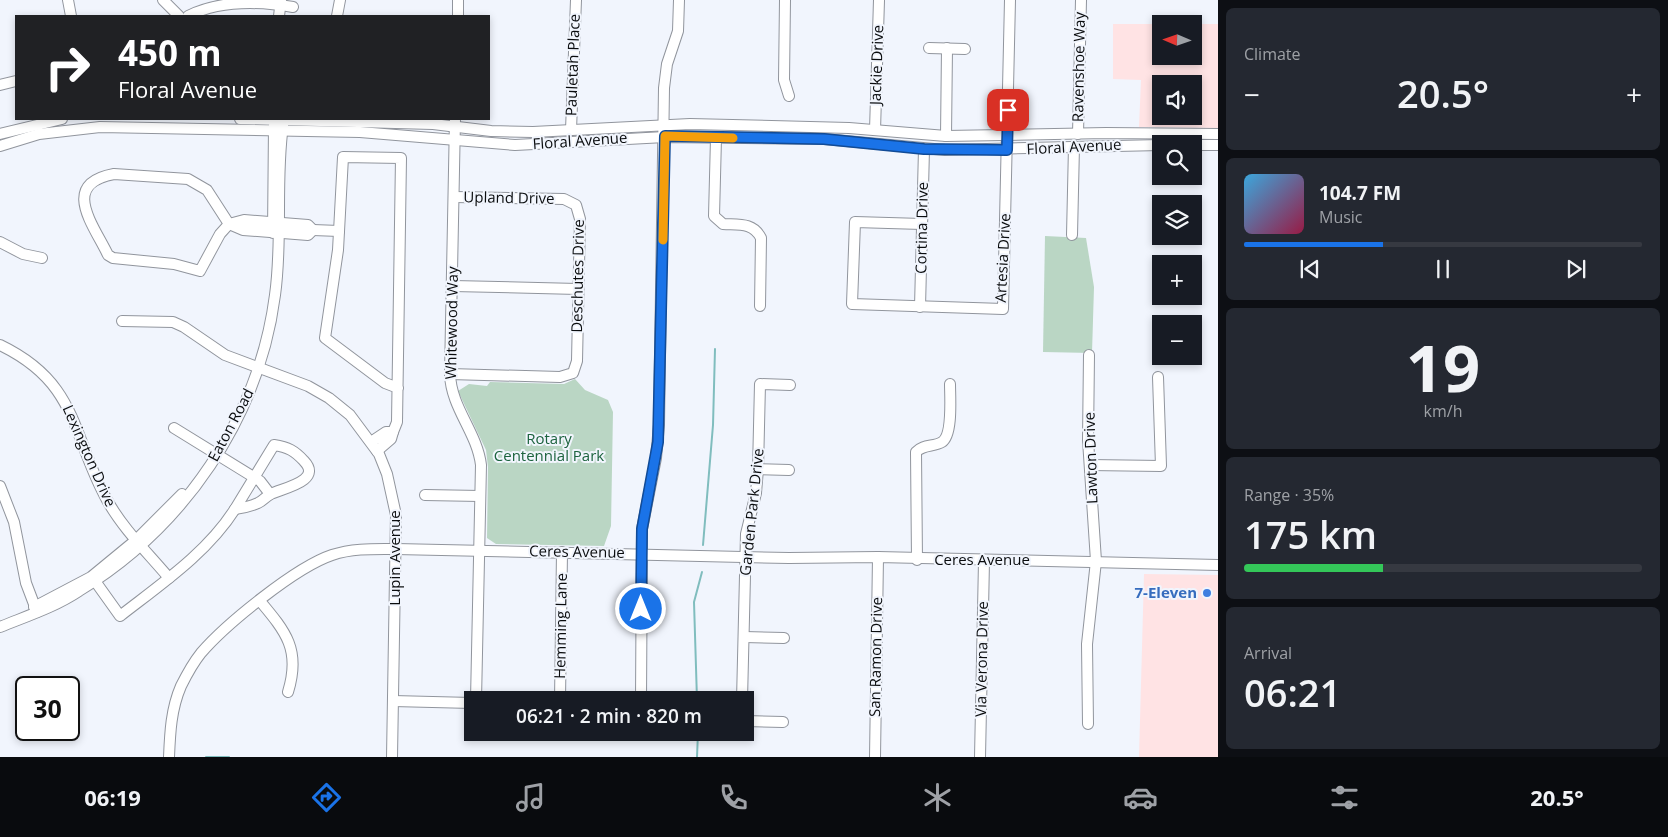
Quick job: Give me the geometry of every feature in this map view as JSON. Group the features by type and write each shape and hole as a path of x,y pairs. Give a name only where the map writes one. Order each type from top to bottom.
{"street":[{"path":"68,0 71,15"},
{"path":"163,0 178,15"},
{"path":"337,15 340,0"},
{"path":"458,0 458,15"},
{"name":"Pauletah Place","path":"571,130 576,0"},
{"path":"640,691 643,514 654,472 658,442 665,76 678,31 679,0"},
{"path":"785,0 784,80 789,96"},
{"name":"Jackie Drive","path":"875,130 878,0"},
{"name":"Artesia Drive","path":"922,224 855,222 852,304 1003,309 1010,0"},
{"name":"Ravenshoe Way","path":"1078,134 1081,0"},
{"path":"190,15 201,9 231,1 281,2 294,8"},
{"path":"279,15 281,2"},
{"path":"929,48 965,49"},
{"path":"946,136 947,48"},
{"path":"0,85 15,81"},
{"path":"0,134 58,120"},
{"name":"Floral Avenue","path":"250,120 454,140 542,145 665,136 824,139 924,149 1007,150 1074,146 1152,145"},
{"name":"Floral Avenue","path":"0,146 39,134 81,128 156,123 455,122 513,132 665,124 875,130 946,136 1218,134"},
{"name":"Whitewood Way","path":"455,122 450,374 455,401 477,444 480,455 476,691"},
{"path":"255,367 267,340 275,296 278,123"},
{"path":"716,138 714,216 723,224 748,226 758,232 761,238 760,306"},
{"path":"1202,145 1218,145"},
{"path":"1072,235 1074,146"},
{"name":"Cortina Drive","path":"920,307 924,149"},
{"path":"374,447 391,439 397,422 398,388 401,158 343,157 339,231 325,338 385,383 398,388"},
{"path":"229,224 207,190 188,179 114,174 102,176 88,184 83,191 84,205 108,255 113,258 174,264 200,271 220,234 229,224 244,220 308,235 313,230 339,231"},
{"name":"Upland Drive","path":"454,197 564,199"},
{"name":"Deschutes Drive","path":"450,374 560,377 573,373 577,361 579,211 576,205 564,199"},
{"path":"0,242 23,254 42,258"},
{"path":"452,286 578,288"},
{"name":"Lupin Avenue","path":"122,321 173,322 184,327 225,355 299,382 329,398 350,415 374,447 387,474 396,515 392,757"},
{"name":"Lexington Drive","path":"0,345 48,378 61,395 79,430 104,494 124,526 169,578"},
{"name":"Lawton Drive","path":"1088,724 1086,644 1096,561 1088,440 1089,355"},
{"name":"Eaton Road","path":"0,626 95,581 180,506 215,452 255,367"},
{"path":"1090,465 1161,466 1158,377"},
{"name":"Garden Park Drive","path":"742,691 746,534 756,493 760,384 790,385"},
{"path":"917,560 916,452 920,448 942,442 945,439 949,422 950,384"},
{"path":"174,428 254,477 270,494"},
{"path":"95,581 120,616 169,578 214,538 236,509 274,445 286,447 297,453 308,466 310,472 307,478 280,492 270,494 259,502 236,509"},
{"path":"758,469 789,470"},
{"path":"0,486 16,530 26,582 36,610"},
{"path":"425,495 480,496"},
{"path":"0,620 36,610 91,577 139,543"},
{"name":"Ceres Avenue","path":"169,757 170,725 174,707 190,668 217,637 260,601 304,569 331,555 363,549 1218,564"},
{"name":"Hemming Lane","path":"560,691 562,552"},
{"name":"San Ramon Drive","path":"874,757 878,557"},
{"name":"Via Verona Drive","path":"980,757 984,561"},
{"path":"260,601 291,644 294,668 288,692"},
{"path":"744,638 784,638"},
{"path":"393,701 464,703"},
{"path":"754,722 783,722"}],"shaded area":[{"path":"1113,24 1152,24 1152,65 1202,65 1202,24 1218,24 1218,128 1139,127 1141,80 1113,79"},
{"path":"1144,574 1218,575 1218,757 1139,757"}],"green space":[{"path":"1045,236 1086,238 1094,287 1092,353 1043,352"},
{"name":"Rotary Centennial Park","path":"575,379 585,390 608,400 613,412 611,526 604,546 496,544 487,538 488,467 486,450 458,391 469,384 487,386 490,382 564,384"}],"waterway":[{"path":"703,545 713,425 715,349"},
{"path":"697,691 694,602 702,572"},
{"path":"697,757 698,741"},
{"path":"206,757 229,757"}],"slow traffic":[{"path":"663,240 665,136 733,138"}],"place":[{"name":"7-Eleven","path":"1207,593"}],"route":[{"path":"641,609 643,514 654,472 659,425 665,136 824,139 924,149 1007,150 1008,110"}]}
